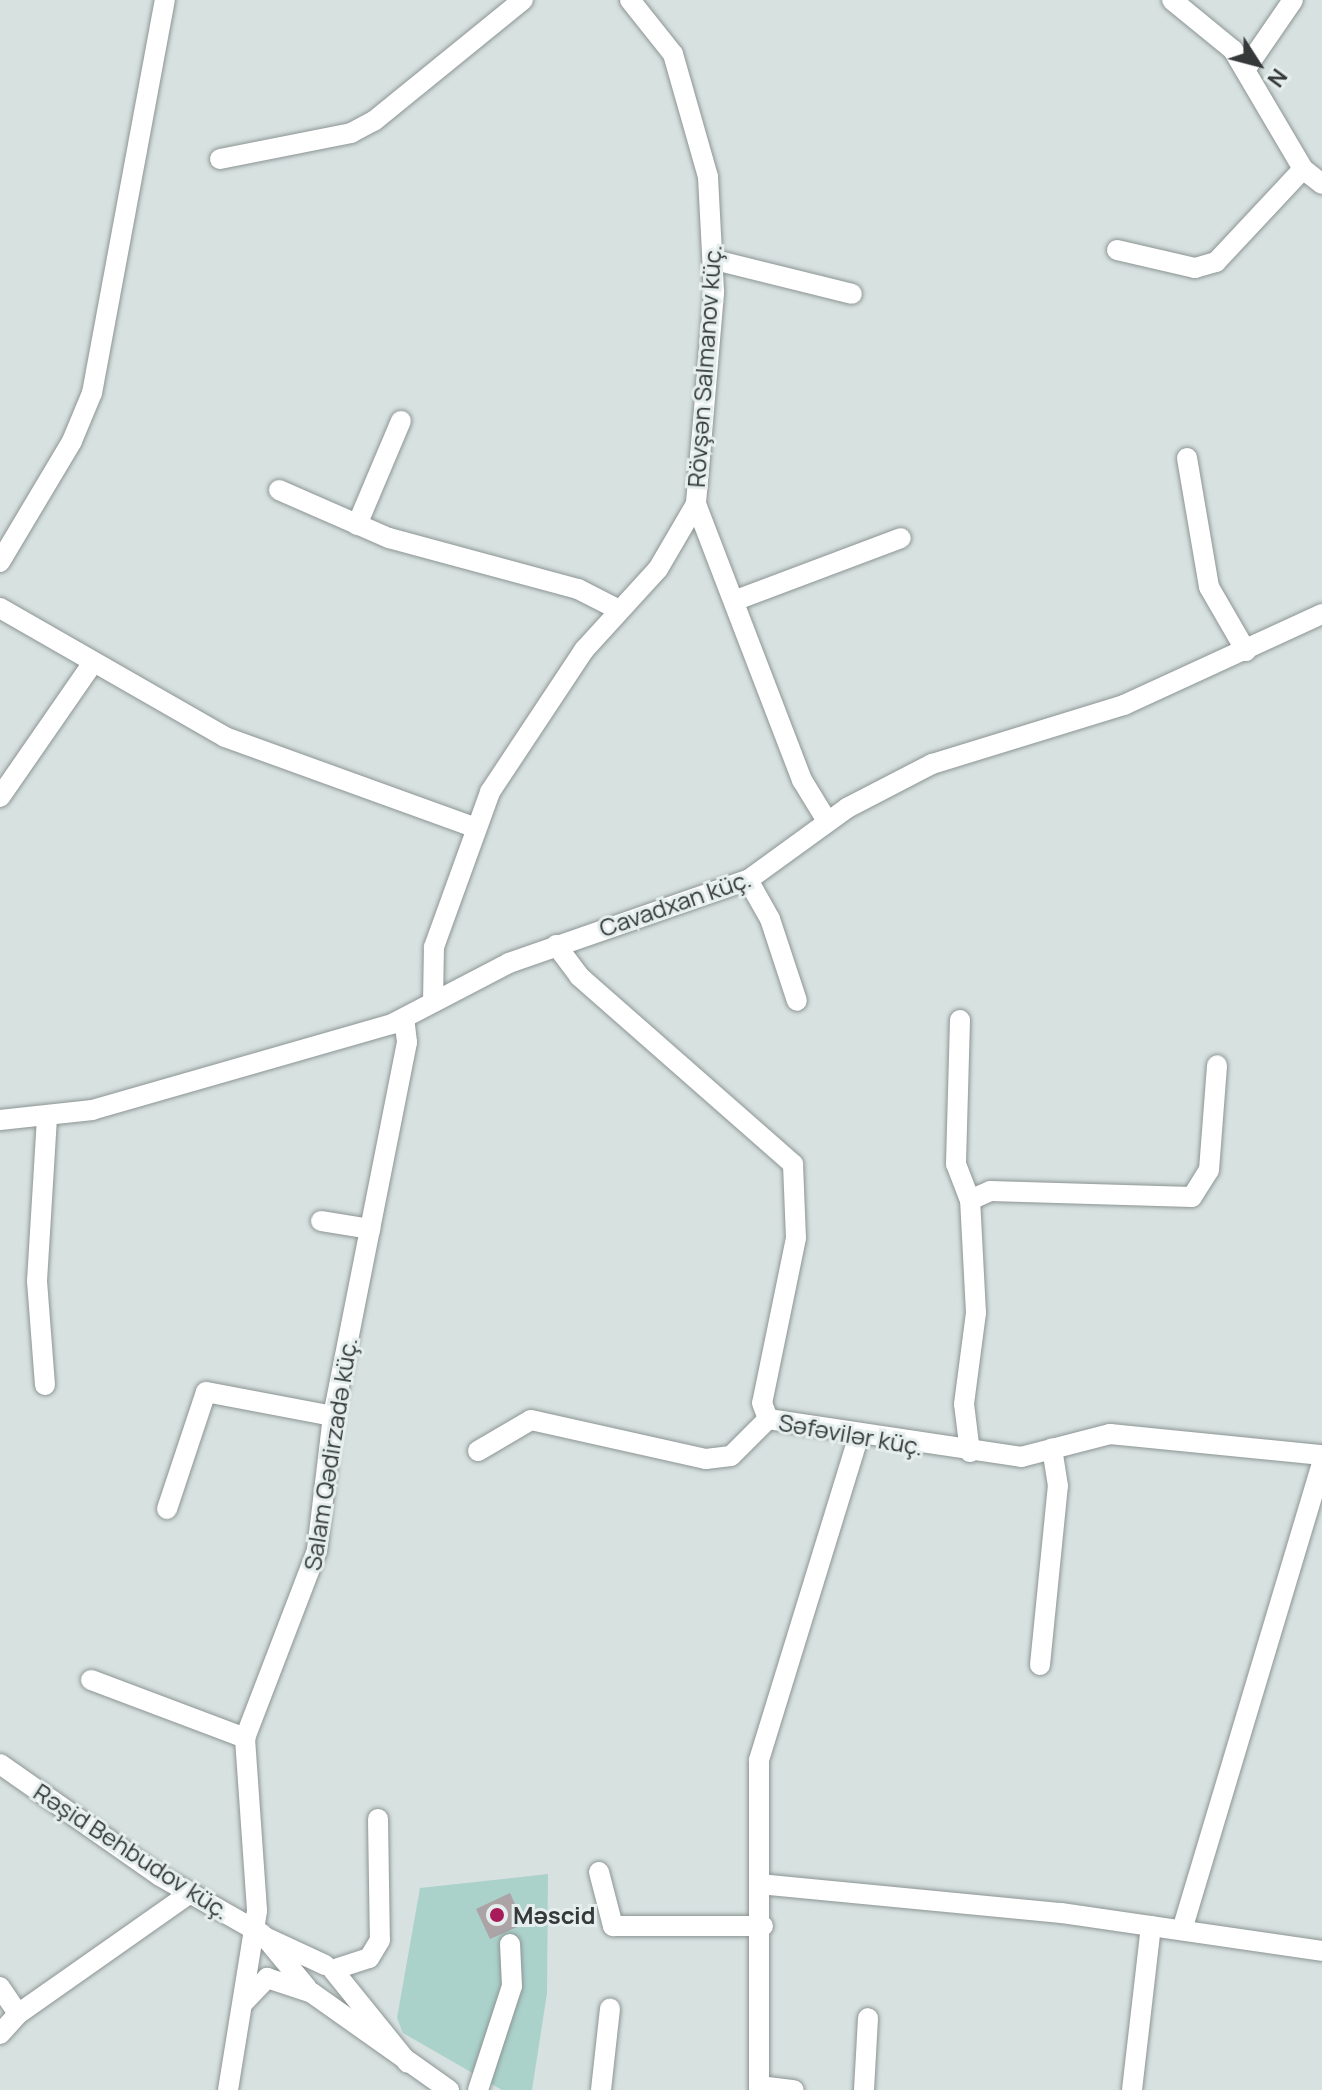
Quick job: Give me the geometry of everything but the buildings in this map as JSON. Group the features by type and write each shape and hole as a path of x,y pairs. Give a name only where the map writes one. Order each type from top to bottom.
{"street":[{"path":"0,562 92,393 165,0"},
{"path":"220,159 351,133 374,121 523,0"},
{"name":"Rövşən Salmanov küç.","path":"630,0 673,54 687,89 708,177 715,260 696,504 736,600 802,780 827,821"},
{"path":"1172,0 1210,27 1247,67 1303,169 1322,184"},
{"path":"1247,67 1293,0"},
{"path":"1117,250 1195,268 1216,262 1303,169"},
{"path":"715,260 852,294"},
{"path":"357,525 401,421"},
{"path":"1187,458 1209,587 1246,651"},
{"path":"279,490 357,525 578,589 619,610"},
{"path":"433,1002 434,947 471,861 474,827 557,689 619,610 658,569 696,504"},
{"path":"736,600 901,538"},
{"path":"0,608 92,664 238,743 474,827"},
{"name":"Cavadxan küç.","path":"0,1120 47,1119 404,1019 433,1002 556,945 748,880 827,821 953,755 1082,720 1246,651 1322,614"},
{"path":"0,797 92,664"},
{"path":"748,880 770,919 797,1001"},
{"name":"Səfəvilər küç.","path":"556,945 579,976 793,1164 796,1238 762,1403 768,1419 858,1438 1021,1457 1110,1434 1322,1455"},
{"name":"Salam Qədirzadə küç.","path":"228,2090 239,2010 260,1933 245,1738 310,1578 333,1416 407,1042 404,1019"},
{"path":"960,1020 956,1164 970,1200 976,1313 964,1404 970,1452"},
{"path":"970,1200 990,1191 1192,1197 1209,1170 1217,1065"},
{"path":"45,1385 37,1281 47,1119"},
{"path":"321,1221 370,1229"},
{"path":"167,1509 206,1392 333,1416"},
{"path":"478,1451 531,1420 706,1459 731,1456 768,1419"},
{"path":"794,2090 759,2088 763,1926 757,1799 768,1716 823,1569 858,1438"},
{"path":"1040,1665 1058,1486 1052,1448"},
{"path":"1182,1930 1322,1464"},
{"path":"91,1680 245,1738"},
{"name":"Rəşid Behbudov küç.","path":"0,1764 189,1894 329,1967"},
{"path":"329,1967 369,1958 380,1940 378,1819"},
{"path":"599,1872 613,1926 763,1926"},
{"path":"759,1884 1151,1926 1322,1951"},
{"path":"0,2034 18,2014 189,1894"},
{"path":"1132,2090 1151,1926"},
{"path":"260,1933 310,1991 449,2090"},
{"path":"478,2090 515,1975 510,1944"},
{"path":"239,2010 267,1978 310,1991 330,1992 329,1967"},
{"path":"329,1967 408,2063"},
{"path":"0,1987 18,2014"},
{"path":"601,2090 610,2008"},
{"path":"864,2090 868,2018"}],"green space":[{"path":"548,1874 547,1993 532,2090 502,2090 403,2033 397,2018 420,1888"}],"place":[{"name":"Məscid","path":"497,1915"}]}
